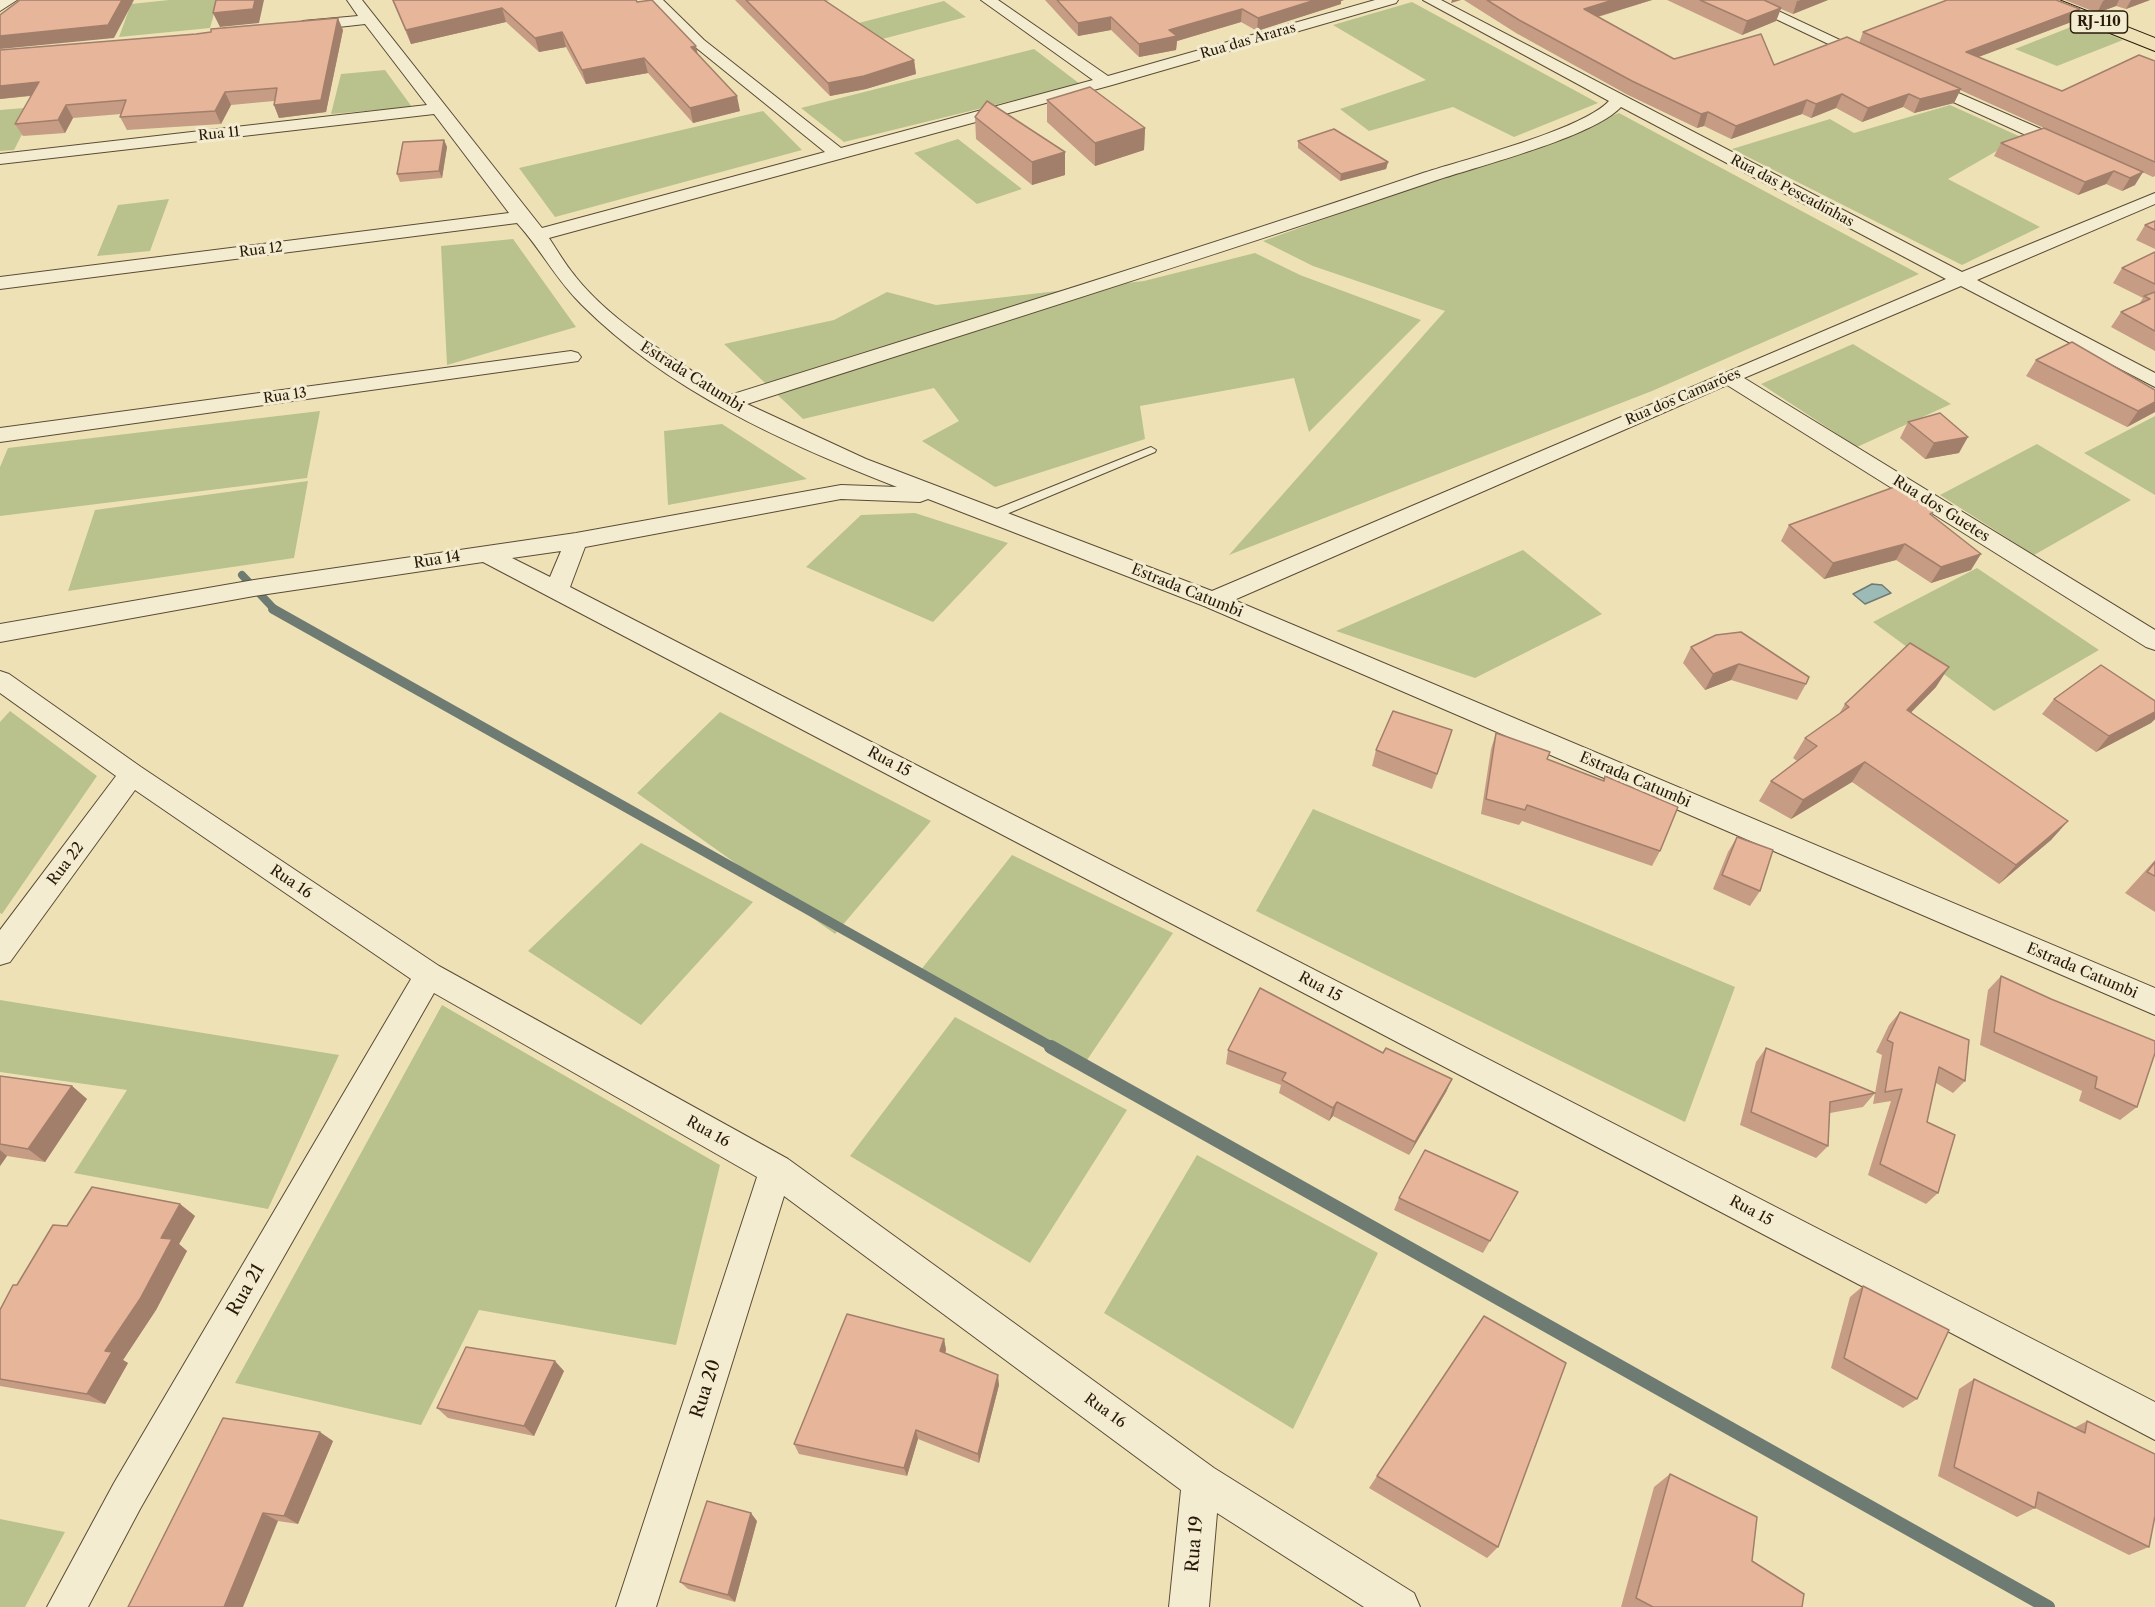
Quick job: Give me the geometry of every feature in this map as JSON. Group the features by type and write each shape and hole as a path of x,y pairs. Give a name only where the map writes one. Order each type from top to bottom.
{"main road":[{"name":"RJ-110","path":"2043,0 2155,45"},
{"name":"RJ-110","path":"2070,0 2155,33"}],"street":[{"path":"0,7 10,0"},
{"name":"Estrada Catumbi","path":"354,0 521,217 538,235 568,280 590,303 655,356 728,403 858,464 1212,600 2155,1002"},
{"path":"655,0 699,43 838,154"},
{"path":"988,0 1106,82"},
{"name":"Rua das Araras","path":"538,235 1106,82 1390,0"},
{"name":"Rua das Pescadinhas","path":"1430,0 2155,381"},
{"path":"1743,0 1881,63"},
{"path":"286,28 369,20"},
{"path":"1914,78 2082,154"},
{"path":"728,403 1371,197 1569,129 1605,112 1617,104 1619,99"},
{"name":"Rua 11","path":"0,159 438,109"},
{"name":"Rua dos Camarões","path":"1212,600 1728,377 2155,198"},
{"name":"Rua 12","path":"0,283 521,217"},
{"name":"Rua 13","path":"0,435 571,357"},
{"name":"Rua dos Guetes","path":"1728,377 2155,641"},
{"path":"841,492 858,464"},
{"name":"Rua 14","path":"0,633 254,588 576,541 841,492 942,495"},
{"path":"557,590 576,541"},
{"name":"Rua 15","path":"484,553 2155,1422"},
{"name":"Rua 16","path":"0,680 132,774 429,975 776,1170 1201,1481 1400,1607"},
{"name":"Rua 22","path":"0,953 132,774"},
{"name":"Rua 21","path":"67,1607 126,1496 429,975"},
{"name":"Rua 20","path":"636,1607 776,1170"},
{"name":"Rua 19","path":"1189,1607 1201,1481"}],"lane":[{"path":"993,515 1151,450"}],"green space":[{"path":"169,0 218,0 210,28 119,37 131,4"},
{"path":"944,1 966,17 871,42 851,25"},
{"path":"1412,2 1598,103 1514,137 1453,107 1369,131 1340,109 1426,80 1333,25"},
{"path":"2081,23 2123,40 2057,66 2015,49"},
{"path":"1034,49 1080,84 844,142 801,108"},
{"path":"385,70 412,107 331,114 341,74"},
{"path":"1950,105 2021,137 1948,179 2040,227 1962,265 1732,149 1830,119 1854,133"},
{"path":"36,107 14,150 0,151 0,110"},
{"path":"763,111 802,150 555,217 519,168"},
{"path":"1619,113 1919,274 1652,391 1229,555 1445,311 1313,266 1263,241"},
{"path":"958,139 1022,189 977,204 914,153"},
{"path":"169,199 150,251 97,256 118,205"},
{"path":"513,239 576,327 447,365 441,246"},
{"path":"1255,253 1300,275 1421,320 1309,432 1294,378 1140,406 1145,439 995,487 922,441 959,421 934,388 803,419 724,344 834,320 887,292 936,305 1144,281"},
{"path":"1853,344 1951,404 1857,447 1761,384"},
{"path":"320,411 307,478 0,516 0,467 8,448"},
{"path":"2155,416 2155,495 2084,453"},
{"path":"722,424 807,479 668,505 664,431"},
{"path":"2037,444 2131,500 2034,555 1940,495"},
{"path":"308,481 294,558 68,591 95,510"},
{"path":"915,513 1008,543 933,622 806,567 861,515"},
{"path":"1523,550 1602,614 1475,678 1336,631"},
{"path":"1977,568 2099,650 1994,711 1873,622"},
{"path":"10,711 97,776 2,914 0,913 0,722"},
{"path":"720,712 931,821 835,934 637,793"},
{"path":"1313,809 1735,987 1685,1122 1256,911"},
{"path":"641,843 753,902 641,1025 528,951"},
{"path":"1012,855 1173,933 1087,1060 920,971"},
{"path":"0,1000 339,1055 268,1209 74,1173 127,1090 0,1072"},
{"path":"442,1005 720,1165 676,1345 479,1310 421,1425 235,1383"},
{"path":"955,1017 1127,1110 1030,1263 850,1156"},
{"path":"1197,1155 1378,1253 1293,1429 1104,1313"},
{"path":"0,1519 65,1532 25,1607 0,1607"}],"water":[{"path":"1872,584 1882,585 1891,593 1865,604 1853,594"}],"building":[{"path":"20,0 122,0 108,25 0,36 0,15"},
{"path":"216,0 255,0 253,9 213,13"},
{"path":"393,0 636,0 637,2 652,0 696,46 691,47 737,96 690,108 644,58 582,70 562,32 535,38 502,8 406,30"},
{"path":"746,0 824,0 914,60 864,76 828,83"},
{"path":"1057,0 1315,0 1258,18 1242,9 1169,30 1177,36 1139,44 1111,17 1078,23"},
{"path":"1487,0 1613,0 1584,9 1674,59 1761,34 1774,65 1847,37 1961,89 1920,99 1909,94 1868,108 1842,94 1816,104 1807,100 1736,126 1708,112 1701,114 1632,81 1519,20"},
{"path":"1700,0 1764,0 1781,8 1747,21"},
{"path":"1947,0 2056,0 2080,9 1966,52 2062,91 2139,55 2155,61 2155,162 1863,32"},
{"path":"338,18 321,100 274,105 277,88 225,92 215,111 120,117 126,100 66,105 58,120 15,124 39,82 0,86 0,50 196,34 211,32 211,29"},
{"path":"1090,87 1145,128 1095,143 1047,100"},
{"path":"987,101 1065,152 1032,162 975,117"},
{"path":"2044,128 2143,172 2130,178 2114,171 2085,182 2001,143"},
{"path":"1334,129 1388,162 1341,174 1298,141"},
{"path":"444,140 439,171 397,174 403,142"},
{"path":"2155,221 2155,230 2145,225"},
{"path":"2155,252 2155,284 2122,268"},
{"path":"2155,292 2155,331 2121,312 2150,299 2144,296"},
{"path":"2072,342 2155,390 2155,402 2138,411 2036,360"},
{"path":"1940,413 1968,437 1934,443 1908,422"},
{"path":"1897,486 1934,512 1930,514 1981,554 1941,567 1905,544 1833,563 1789,525"},
{"path":"1741,632 1809,677 1806,684 1739,664 1713,674 1691,647 1716,635"},
{"path":"1910,643 1949,667 1907,710 2068,821 2016,865 1865,762 1803,800 1771,781 1817,746 1805,738 1849,707 1845,704"},
{"path":"2101,665 2155,701 2155,712 2109,736 2054,699"},
{"path":"1393,711 1452,730 1437,774 1376,750"},
{"path":"1496,733 1550,752 1547,759 1604,781 1605,776 1678,807 1660,851 1527,805 1525,810 1486,799"},
{"path":"1737,837 1773,850 1760,891 1722,875"},
{"path":"2155,862 2155,876 2147,872"},
{"path":"2001,976 2155,1041 2155,1053 2137,1107 2095,1088 2097,1077 1994,1032"},
{"path":"1260,988 1383,1053 1386,1048 1452,1079 1415,1142 1337,1102 1333,1108 1282,1080 1286,1073 1228,1050"},
{"path":"1900,1012 1969,1040 1965,1081 1939,1067 1927,1122 1955,1135 1938,1193 1880,1164 1902,1089 1885,1092 1893,1043 1887,1040"},
{"path":"1766,1048 1875,1093 1830,1102 1828,1146 1751,1112"},
{"path":"0,1076 72,1086 28,1149 0,1144"},
{"path":"1425,1150 1518,1192 1490,1241 1399,1198"},
{"path":"92,1187 180,1204 161,1238 172,1239 140,1299 105,1351 112,1352 87,1394 0,1379 0,1310 13,1285 17,1285 53,1225 67,1226"},
{"path":"1863,1286 1949,1330 1917,1399 1844,1358"},
{"path":"847,1314 944,1339 940,1351 998,1375 978,1454 916,1430 904,1468 794,1444"},
{"path":"1484,1316 1566,1363 1498,1547 1377,1476"},
{"path":"466,1347 555,1361 524,1426 437,1408"},
{"path":"1974,1379 2085,1433 2087,1421 2155,1454 2155,1516 2149,1547 2038,1492 2035,1508 1954,1467"},
{"path":"223,1418 320,1432 284,1516 263,1513 224,1607 128,1607"},
{"path":"1670,1474 1757,1517 1752,1561 1804,1594 1802,1607 1653,1607 1636,1598"},
{"path":"707,1501 751,1513 728,1595 680,1582"}],"waterway":[{"path":"242,575 275,610"},
{"path":"273,609 1054,1048"},
{"path":"1051,1047 2048,1607"}]}
